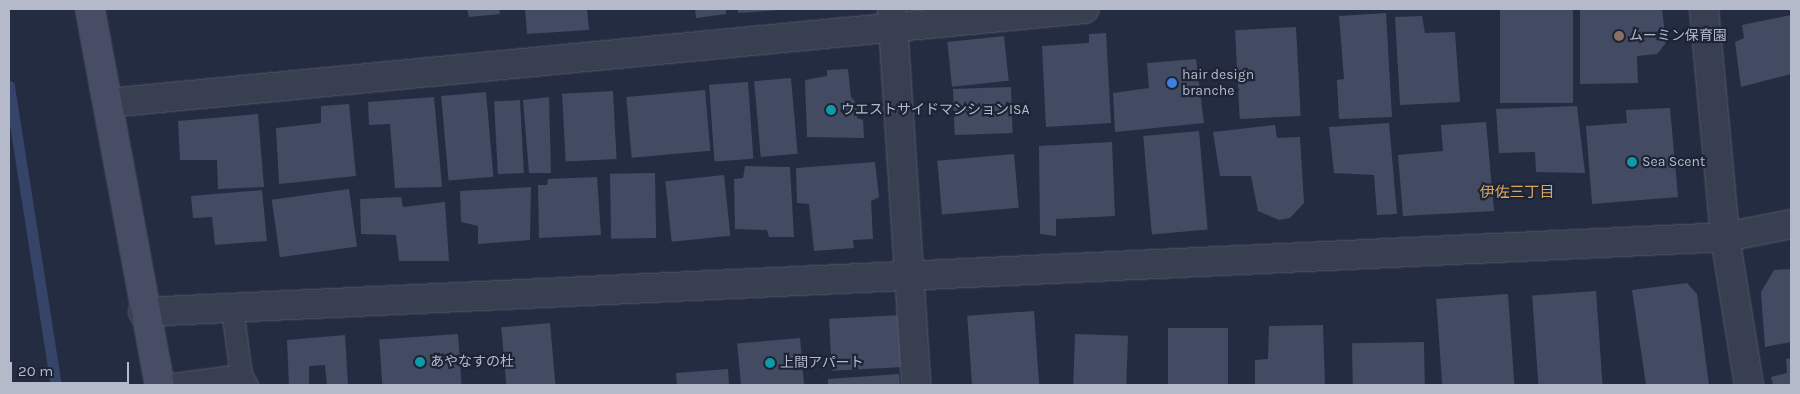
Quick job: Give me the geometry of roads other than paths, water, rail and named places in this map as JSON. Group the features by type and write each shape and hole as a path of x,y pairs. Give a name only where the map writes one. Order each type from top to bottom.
{"street":[{"path":"90,9 108,103 143,312 160,385"},
{"path":"108,103 893,19 1084,9"},
{"path":"1704,9 1725,237 1749,385"},
{"path":"893,19 907,278 916,385"},
{"path":"143,312 907,278 1725,237 1791,224"}],"lane":[{"path":"166,385 244,380 232,309"}],"waterway":[{"path":"9,86 56,385"}],"place":[{"name":"ムーミン保育園","path":"1619,36"},
{"name":"hair design branche","path":"1172,83"},
{"name":"ウエストサイドマンションISA","path":"831,110"},
{"name":"Sea Scent","path":"1632,162"},
{"name":"あやなすの杜","path":"420,362"},
{"name":"上間アパート","path":"770,363"}],"district":[{"name":"伊佐三丁目","path":"1517,193"}]}
